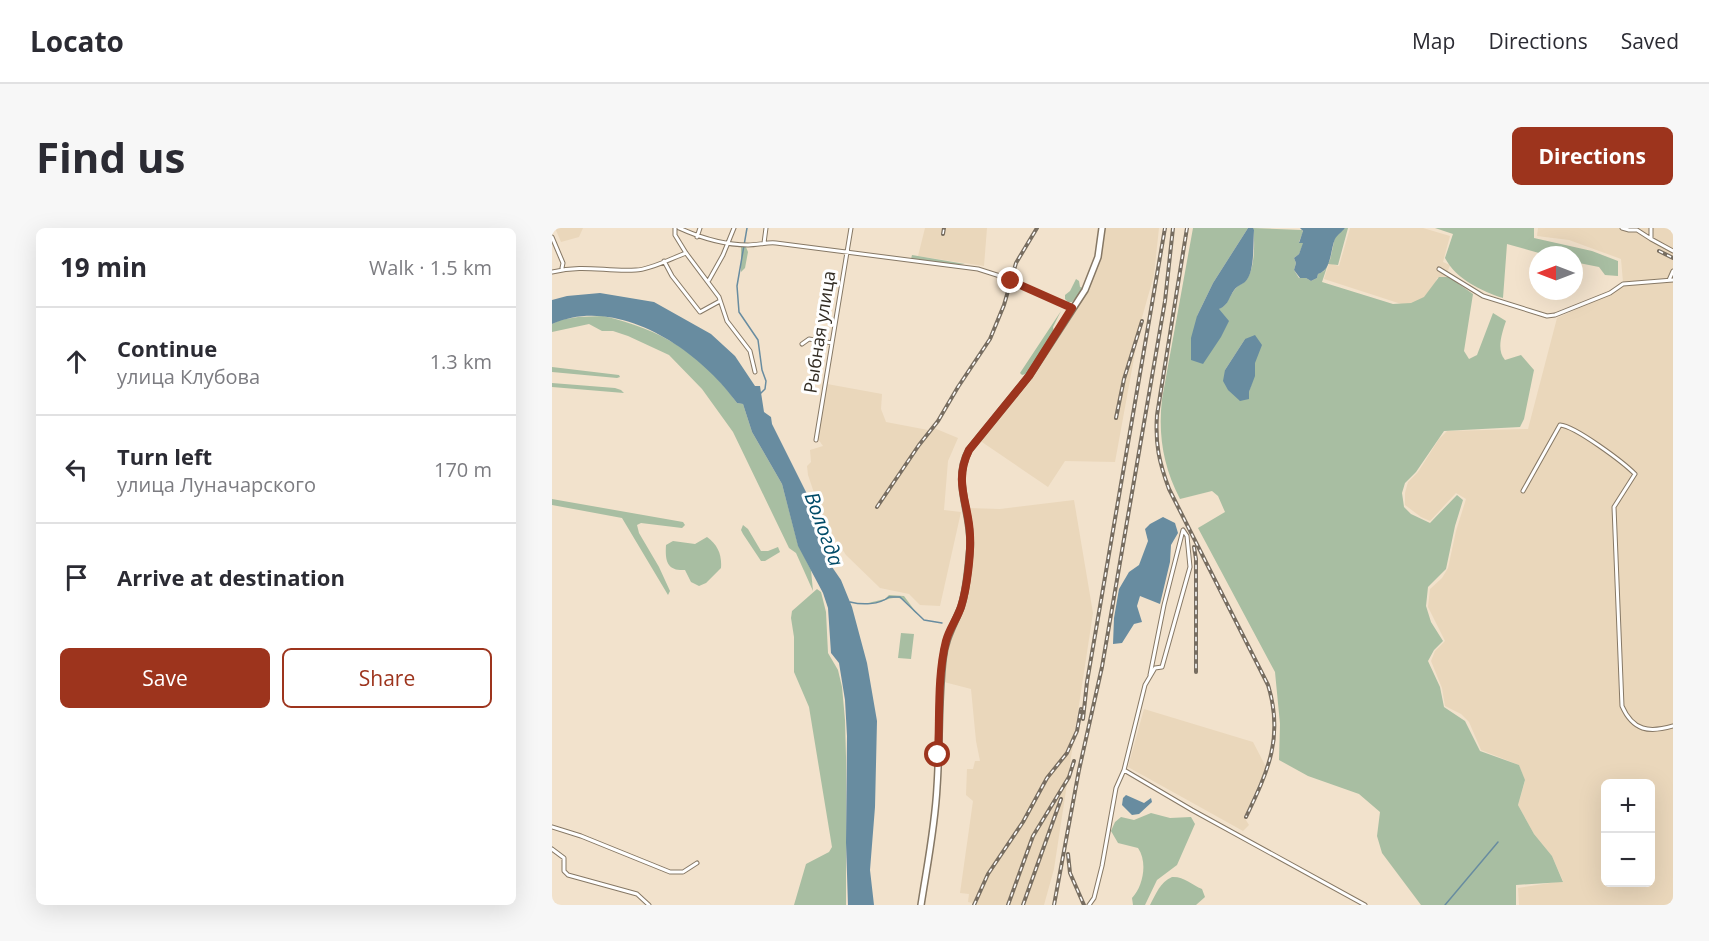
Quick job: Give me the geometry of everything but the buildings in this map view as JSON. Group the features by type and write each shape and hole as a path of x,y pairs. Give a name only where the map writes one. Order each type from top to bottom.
{"main road":[{"path":"921,905 935,812 943,660 948,634 962,605 970,546 969,527 961,488 964,462 969,450 1029,376 1092,277 1098,257 1102,228"}],"street":[{"path":"755,372 751,356 727,321 720,301 675,235 677,228 697,237 741,245 781,243 984,271 1072,308"},
{"path":"697,237 700,228"},
{"path":"708,281 723,255 734,228"},
{"path":"764,243 766,228"},
{"name":"Рыбная улица","path":"816,440 850,228"},
{"path":"1622,228 1637,230 1673,251"},
{"path":"1651,228 1651,239"},
{"path":"552,237 563,263 562,268"},
{"path":"552,272 562,268 582,267 638,270 686,253"},
{"path":"664,261 672,276 700,312 720,301"},
{"path":"1439,269 1484,296 1547,316 1555,315 1599,297 1623,284 1671,280 1673,271"},
{"path":"802,344 809,339 832,343"},
{"path":"1523,491 1560,425 1565,425 1624,463 1635,474 1614,507 1621,697 1625,713 1639,726 1653,730 1673,726"},
{"path":"1089,905 1094,898 1116,788 1124,770 1145,685 1155,668 1162,667 1190,567 1187,536 1183,530 1164,605 1150,675"},
{"path":"1124,770 1365,905"},
{"path":"552,827 569,831 670,872 682,872 697,863"},
{"path":"552,849 564,858 564,871 568,875 629,891 637,894 649,905"}],"shaded area":[{"path":"555,228 583,228 579,237 561,242"},
{"path":"925,228 987,228 984,266 918,256"},
{"path":"1103,228 1159,228 1154,275 1134,346 1136,347 1115,462 1065,461 1048,487 979,440 1086,292 1097,267"},
{"path":"1350,228 1423,228 1450,236 1443,262 1450,265 1445,279 1437,278 1426,312 1324,279 1329,263 1339,266"},
{"path":"1538,228 1673,228 1673,278 1623,282 1621,259 1569,240 1537,236"},
{"path":"1673,282 1673,905 1519,905 1518,888 1563,881 1552,856 1534,834 1518,805 1525,781 1519,765 1481,750 1469,722 1461,714 1445,706 1442,688 1431,661 1435,651 1445,641 1428,607 1430,589 1442,578 1448,568 1466,499 1456,493 1430,521 1405,505 1405,493 1408,482 1418,472 1439,439 1447,431 1528,429 1557,318 1623,286"},
{"path":"827,384 882,394 881,409 886,422 931,432 934,428 958,438 948,461 944,510 961,512 940,606 920,605 909,594 880,588 846,555 830,531 827,531 807,466 811,462 810,450 823,446 818,439"},
{"path":"1074,500 1093,613 1054,869 1044,905 972,905 968,902 969,894 960,893 973,801 966,795 967,769 973,769 975,761 980,761 971,689 944,682 948,645 963,606 972,545 973,534 968,508 1000,509"},
{"path":"1144,709 1253,742 1266,767 1244,817 1249,825 1243,831 1128,767"}],"green space":[{"path":"1193,228 1248,228 1213,283 1197,316 1202,364 1209,353 1219,309 1225,305 1237,287 1246,281 1250,274 1254,254 1253,228 1302,230 1299,242 1304,242 1299,254 1294,258 1296,263 1294,270 1299,278 1311,281 1324,271 1330,260 1335,237 1348,228 1338,265 1328,264 1322,282 1393,304 1411,303 1424,297 1439,277 1449,277 1473,294 1464,351 1469,359 1477,355 1493,313 1506,321 1501,341 1502,356 1505,360 1521,355 1534,370 1524,419 1520,427 1444,431 1416,472 1405,483 1402,493 1404,507 1411,514 1430,523 1457,495 1463,500 1446,569 1428,587 1426,606 1431,622 1443,641 1428,661 1440,687 1444,707 1465,721 1480,751 1519,765 1525,780 1518,805 1534,834 1552,856 1563,882 1516,885 1516,905 1421,905 1382,853 1377,836 1380,812 1359,794 1308,776 1279,760 1280,724 1275,672 1198,528 1225,512 1218,496 1212,491 1180,499 1169,475 1163,450 1162,399","holes":["1245,339 1254,370 1249,392 1225,370"]},
{"path":"1435,228 1534,228 1534,238 1570,246 1529,246 1529,250 1507,244 1503,298 1478,288 1462,278 1450,265 1445,258 1453,234"},
{"path":"741,247 746,247 748,252 745,268 741,272"},
{"path":"1583,249 1618,261 1618,276 1605,275 1599,267 1583,264"},
{"path":"912,255 965,264 954,265 911,259"},
{"path":"1076,279 1080,287 1084,288 1072,302 1068,302 1065,295 1070,291"},
{"path":"1061,311 1053,327 1054,332 1026,374 1022,375 1020,373"},
{"path":"603,316 643,328 679,346 695,357 724,386 737,403 743,404 752,432 782,484 798,545 811,570 813,591 796,553 789,548 733,432 702,389 669,355 628,336 613,331 602,331 589,324 552,332 552,324 560,320"},
{"path":"552,367 619,375 620,377 552,372"},
{"path":"552,383 615,388 624,393 552,387"},
{"path":"552,499 683,522 685,525 682,528 641,523 637,525 670,591 668,595 622,518 552,505"},
{"path":"743,525 748,529 761,551 778,547 780,552 761,561 741,530"},
{"path":"707,537 718,551 721,568 706,583 699,586 691,582 685,570 674,569 668,564 666,545 673,541 695,544"},
{"path":"817,589 821,592 826,612 828,653 838,670 842,687 846,757 846,905 794,905 806,864 829,852 832,847 809,707 794,672 792,611"},
{"path":"889,595 904,596 918,615 899,598 868,603 885,599"},
{"path":"901,633 914,634 911,659 898,658"},
{"path":"1151,813 1170,818 1191,817 1195,824 1177,865 1157,880 1145,905 1133,905 1132,898 1139,888 1143,874 1143,860 1138,848 1118,843 1111,831 1115,822 1121,817 1134,820"},
{"path":"1172,877 1184,879 1202,889 1205,897 1196,905 1150,905 1161,885"}],"water":[{"path":"1248,228 1254,230 1252,265 1248,278 1234,290 1225,305 1219,309 1229,321 1203,364 1191,360 1191,338 1197,316 1213,283"},
{"path":"1300,228 1345,228 1335,239 1326,268 1311,281 1300,278 1294,270 1296,263 1294,258 1299,254 1303,243 1299,243 1303,231"},
{"path":"600,293 654,302 711,334 735,356 755,386 760,386 764,412 771,417 772,424 809,498 816,530 830,550 830,564 841,580 852,607 867,663 877,721 875,807 870,870 874,905 848,905 845,700 839,663 831,653 828,608 823,593 798,546 782,484 752,432 743,404 737,403 702,364 680,347 630,322 604,316 578,317 552,324 552,300"},
{"path":"1255,335 1262,345 1255,363 1255,376 1249,399 1240,401 1228,390 1223,381 1225,370 1245,339"},
{"path":"1163,517 1175,523 1178,533 1171,545 1170,562 1160,604 1140,596 1137,606 1142,622 1134,624 1122,643 1113,644 1114,618 1119,589 1129,572 1139,565 1148,541 1145,529"},
{"path":"1126,795 1144,803 1151,798 1152,802 1139,814 1132,815 1122,805"}],"waterway":[{"path":"747,228 737,286 739,312 758,340 762,370 766,381 765,389 761,393"},
{"path":"850,602 870,604 889,597 900,597 924,620 942,623"},
{"path":"1445,905 1498,842"}],"railway":[{"path":"943,234 944,228"},
{"path":"877,507 938,421 990,339 1004,305 1016,263 1037,228"},
{"path":"1083,719 1087,682 1165,228"},
{"path":"1054,905 1079,770 1102,667 1165,301 1173,228"},
{"path":"1187,228 1157,415 1157,444 1169,489 1268,685 1273,704 1274,737 1271,753 1267,769 1246,817"},
{"path":"1659,251 1673,258"},
{"path":"1116,418 1124,379 1142,321"},
{"path":"1194,547 1196,559 1196,672"},
{"path":"974,905 988,874 1023,822 1047,778 1067,753 1077,731 1081,709"},
{"path":"1008,905 1033,836 1069,777 1074,761"},
{"path":"1023,905 1061,799"},
{"path":"1068,854 1070,873 1084,905"}],"route":[{"path":"938,755 943,660 948,634 962,605 970,546 969,527 961,488 964,462 974,443 1029,376 1072,308 1011,281"}],"water label":[{"name":"Вологда","path":"824,529"}]}
